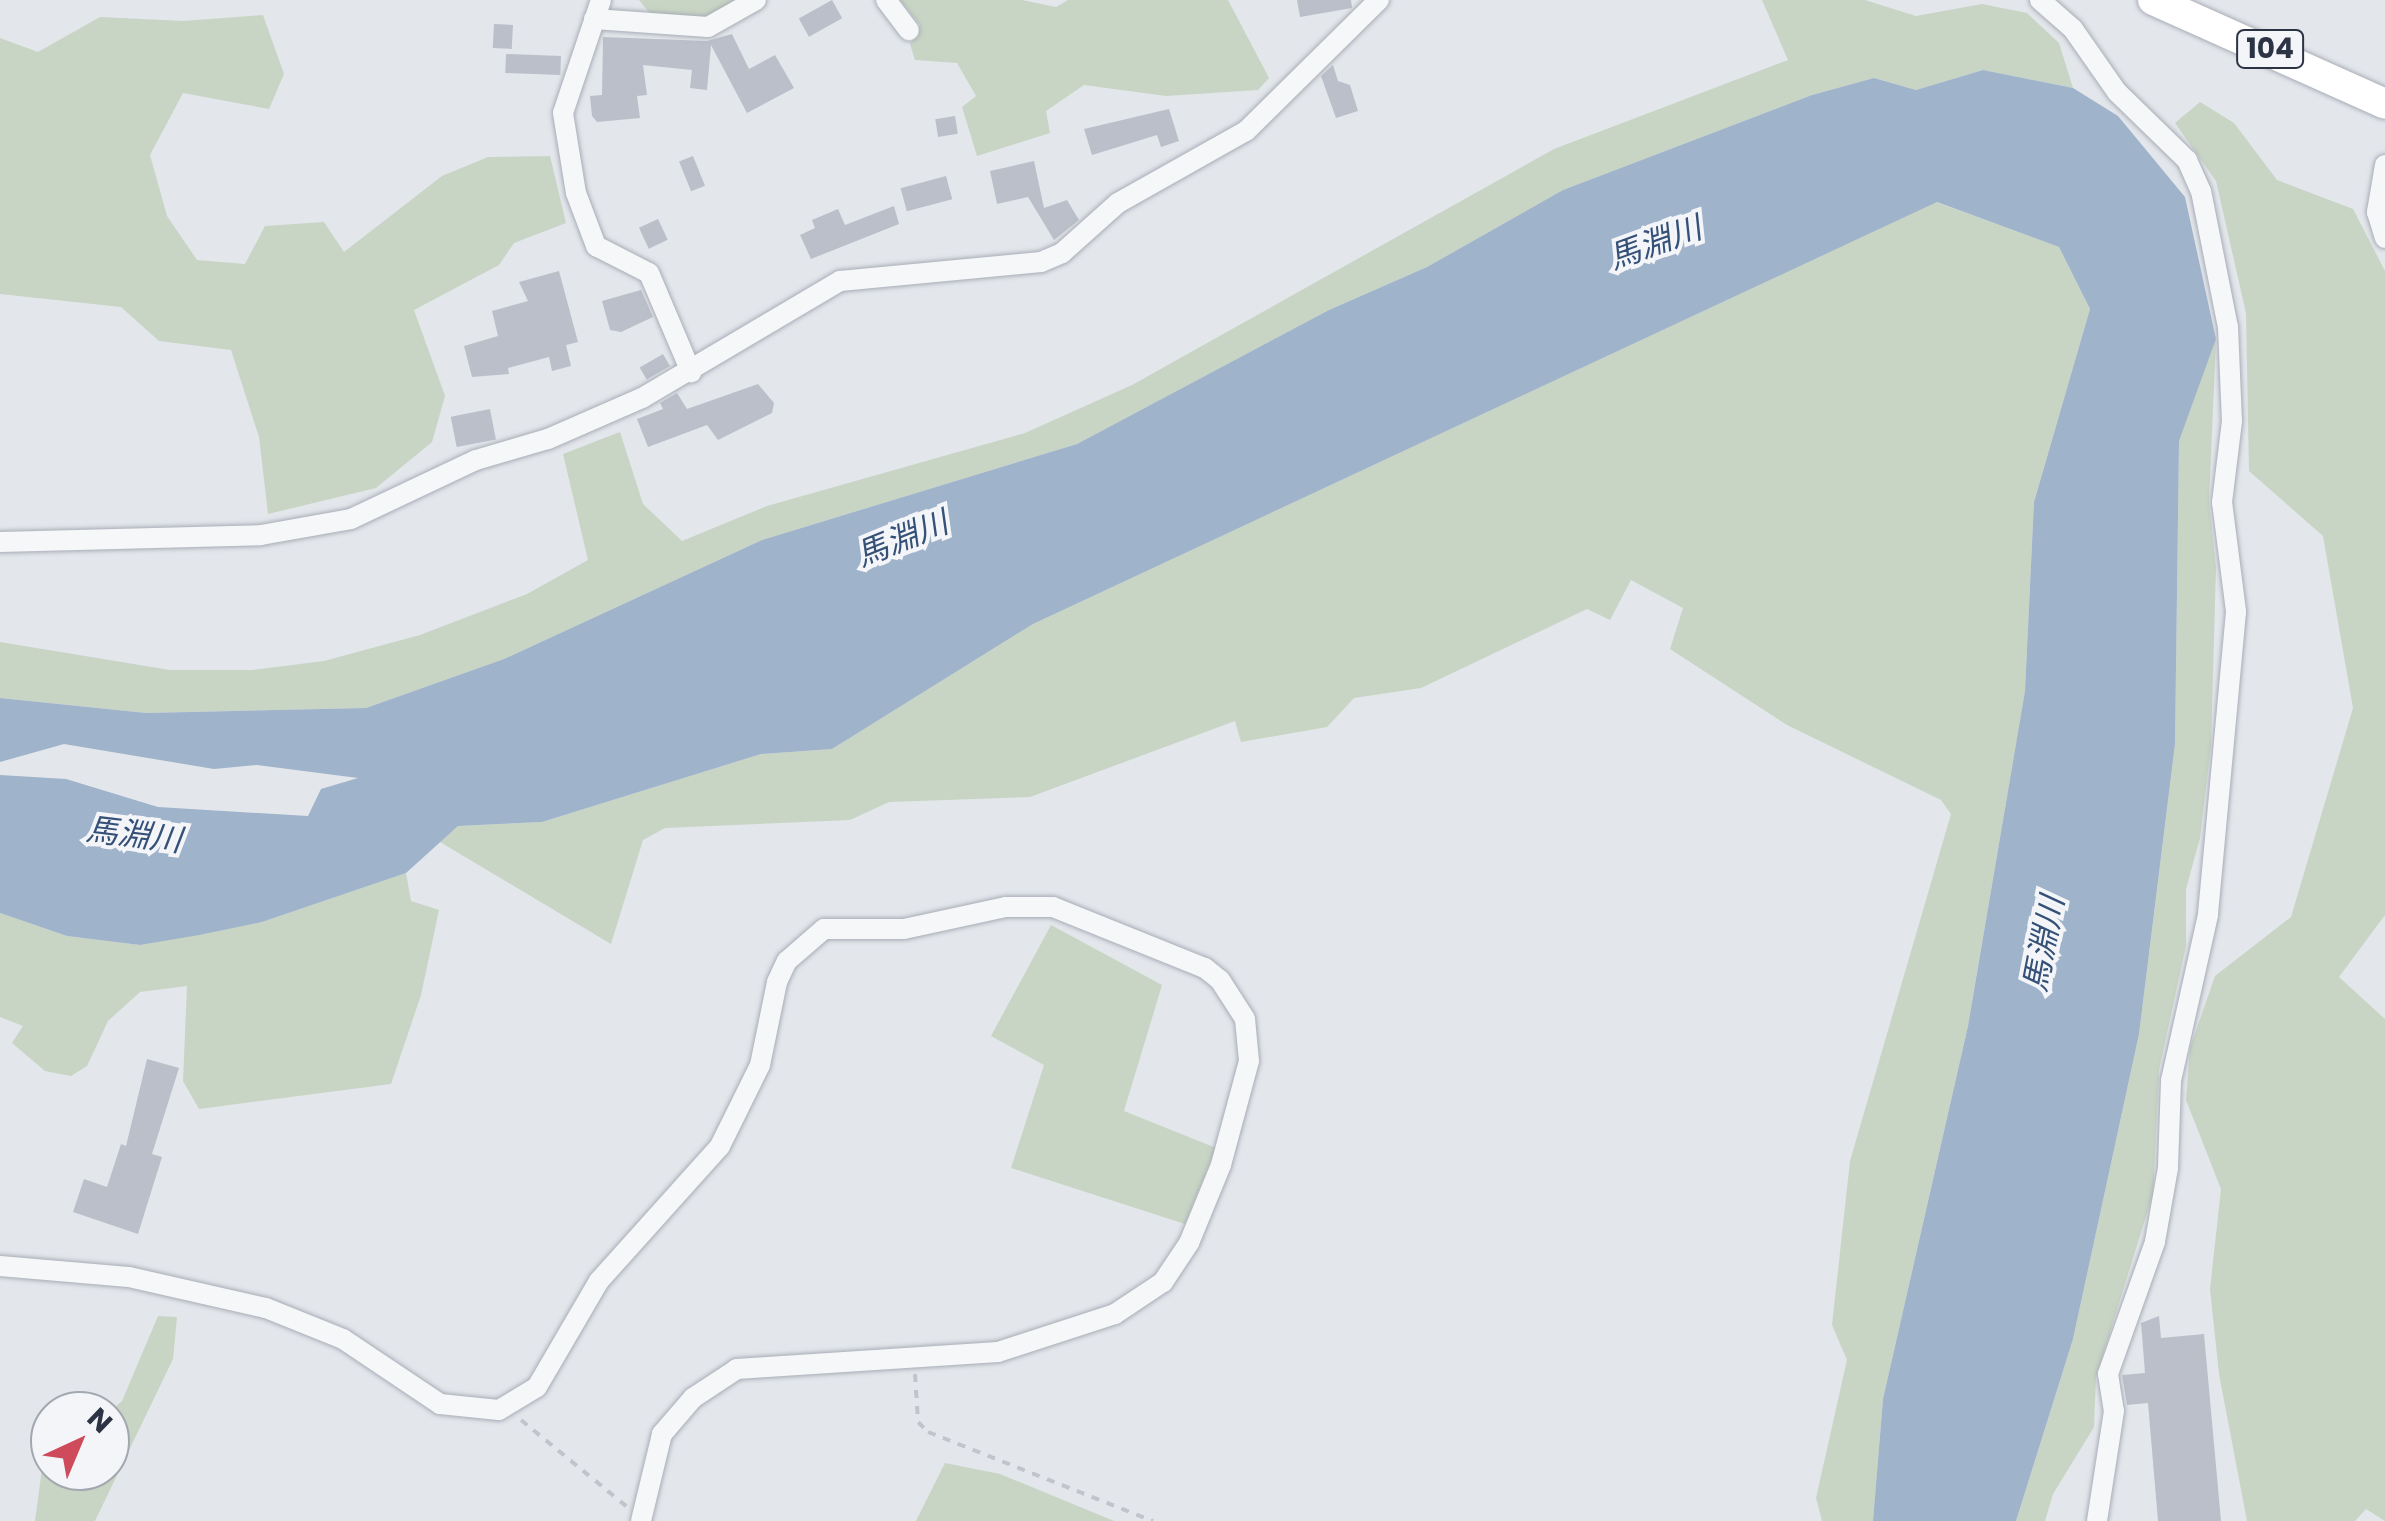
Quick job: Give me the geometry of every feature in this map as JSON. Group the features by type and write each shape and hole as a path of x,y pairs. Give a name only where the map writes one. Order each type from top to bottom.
{"highway":[{"name":"104","path":"2153,0 2385,104"}],"street":[{"path":"691,372 649,274 596,246 580,211 564,113 597,10 708,27 722,25 756,0"},
{"path":"886,0 909,30"},
{"path":"0,542 124,543 316,528 396,501 476,460 548,439 691,372 840,281 1041,262 1062,253 1118,203 1246,131 1379,0"},
{"path":"2040,0 2072,30 2117,92 2187,160 2215,255 2230,364 2232,421 2222,502 2236,612 2208,915 2171,1080 2168,1168 2156,1242 2108,1374 2114,1411 2097,1521"},
{"path":"2385,164 2377,212 2385,238"},
{"path":"0,1266 129,1277 266,1308 343,1338 440,1404 470,1412 508,1406 537,1387 599,1281 720,1146 760,1064 777,982 787,962 824,929 904,929 1006,907 1053,907 1205,968 1240,1008 1249,1061 1221,1165 1176,1266 1115,1314 998,1352 767,1362 714,1382 662,1434 641,1520"}],"path":[{"path":"915,1358 914,1404 928,1432 1154,1521"},
{"path":"508,1406 641,1520"}],"green space":[{"path":"639,0 747,0 713,21 652,16"},
{"path":"900,0 1022,0 1056,7 1068,0 1228,0 1269,78 1258,90 1166,96 1084,85 1046,111 1050,133 977,156 962,107 976,96 957,63 915,60 910,44 920,25"},
{"path":"1762,0 1865,0 1916,16 1982,4 2027,13 2059,43 2073,88 1983,70 1916,90 1874,78 1812,95 1563,190 1427,267 1329,310 1077,444 762,540 504,659 366,708 146,713 0,698 0,642 170,670 252,670 324,661 420,635 527,594 588,560 563,454 620,432 643,504 682,541 767,506 1025,433 1132,385 1554,149 1788,60"},
{"path":"263,15 284,74 269,109 183,93 150,155 167,216 197,260 245,264 265,226 324,222 344,252 442,176 488,157 550,156 566,223 514,243 499,265 414,310 445,396 432,442 376,488 268,514 259,437 231,350 159,341 121,307 0,294 0,38 38,52 100,17 183,21"},
{"path":"2200,102 2234,123 2277,180 2353,209 2385,271 2385,915 2339,977 2385,1019 2385,1521 2366,1509 2355,1521 2247,1521 2219,1374 2210,1289 2221,1189 2186,1100 2190,1048 2215,976 2291,917 2353,708 2323,536 2249,471 2246,313 2216,181 2175,123"},
{"path":"1936,202 2059,247 2090,309 2034,502 2025,691 1968,1026 1883,1399 1873,1521 1822,1521 1816,1498 1847,1360 1832,1325 1850,1161 1951,814 1941,800 1787,725 1670,649 1683,608 1631,580 1610,620 1587,609 1421,688 1354,698 1327,727 1241,742 1235,721 1030,797 889,802 850,820 665,828 643,840 611,944 440,842 458,826 542,822 761,754 832,749 1033,624"},
{"path":"2216,339 2209,502 2216,567 2211,745 2200,838 2186,889 2186,946 2159,1070 2153,1194 2096,1377 2094,1427 2053,1494 2045,1521 2016,1521 2073,1339 2139,1034 2175,744 2179,440"},
{"path":"406,873 411,901 439,910 421,995 391,1084 199,1109 183,1081 187,986 140,992 108,1021 87,1066 71,1076 45,1071 12,1043 23,1026 0,1017 0,913 67,936 140,945 262,922"},
{"path":"1051,925 1162,985 1124,1111 1216,1148 1185,1224 1011,1168 1044,1065 991,1036"},
{"path":"158,1316 177,1317 173,1359 130,1448 130,1391 126,1391"},
{"path":"945,1463 1000,1474 1114,1521 916,1521"},
{"path":"39,1491 109,1491 95,1521 35,1521"}],"water":[{"name":"馬淵川","path":"1983,70 2073,88 2118,116 2185,197 2216,339 2179,441 2175,744 2139,1034 2073,1339 2016,1521 1873,1521 1883,1399 1968,1026 2025,691 2034,502 2090,309 2059,247 1937,202 1033,624 832,749 761,754 542,822 458,826 406,873 262,922 199,935 140,945 67,936 0,913 0,775 66,779 158,807 308,816 321,789 358,778 257,765 214,769 64,744 0,762 0,698 146,713 366,708 504,659 762,540 1077,444 1329,310 1427,267 1563,190 1812,95 1874,78 1916,90"}],"building":[{"path":"832,0 842,18 809,37 799,18"},
{"path":"1297,0 1351,0 1352,8 1300,17"},
{"path":"494,24 513,25 512,49 493,48"},
{"path":"732,34 749,69 775,55 794,88 747,113 711,45 707,90 690,88 692,70 643,65 647,95 637,96 640,118 597,122 592,116 590,96 602,95 603,37 707,41"},
{"path":"506,54 561,56 560,75 505,73"},
{"path":"1333,65 1338,81 1350,85 1358,111 1336,118 1321,76"},
{"path":"1169,109 1179,141 1161,147 1157,135 1092,155 1084,129"},
{"path":"955,116 958,134 938,137 935,119"},
{"path":"693,156 705,186 691,191 679,162"},
{"path":"1034,161 1044,208 1067,200 1079,220 1054,240 1028,197 997,204 990,171"},
{"path":"946,176 952,199 907,211 901,188"},
{"path":"894,206 899,224 811,259 800,235 815,228 812,220 838,209 845,225"},
{"path":"658,219 668,240 649,249 639,228"},
{"path":"559,271 578,342 566,345 571,366 552,371 549,357 508,368 509,374 472,377 464,346 498,336 492,311 528,301 519,282"},
{"path":"641,290 653,317 621,332 610,330 602,301"},
{"path":"663,354 670,366 647,380 640,368"},
{"path":"758,384 774,403 772,413 718,440 707,425 648,447 637,419 663,409 660,403 677,393 687,409"},
{"path":"490,409 496,439 457,447 451,417"},
{"path":"147,1059 179,1068 152,1154 162,1157 138,1234 73,1212 84,1179 107,1187 121,1144 126,1146"},
{"path":"2159,1316 2161,1338 2204,1334 2221,1521 2158,1521 2148,1403 2127,1405 2122,1375 2145,1373 2141,1323"}]}
